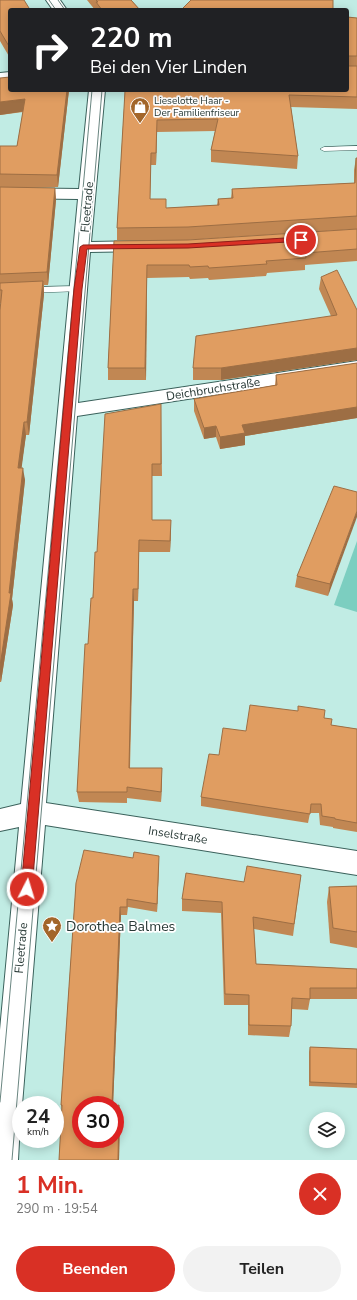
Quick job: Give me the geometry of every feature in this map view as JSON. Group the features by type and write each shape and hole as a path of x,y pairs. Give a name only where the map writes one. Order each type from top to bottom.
{"street":[{"name":"Fleetrade","path":"3,1160 78,289 97,92"},
{"path":"0,193 88,194"},
{"path":"83,247 158,246"},
{"name":"Deichbruchstraße","path":"68,411 357,367"},
{"name":"Inselstraße","path":"0,820 34,812 357,863"}],"lane":[{"path":"324,149 357,148"},
{"path":"0,291 78,289"}],"green space":[{"path":"357,541 357,612 334,605"}],"building":[{"path":"0,0 24,0 29,8 8,8 8,45 0,31"},
{"path":"96,0 131,0 138,8 100,8 96,2 98,2"},
{"path":"191,0 333,0 333,8 183,8"},
{"path":"349,17 357,18 357,56 349,56"},
{"path":"349,66 357,66 357,97 289,95 298,156 211,150 218,119 157,120 156,153 151,153 150,199 166,199 166,208 219,205 218,199 233,198 232,189 355,183 357,158 357,216 188,227 117,228 125,92 349,92"},
{"path":"8,77 8,92 67,92 57,175 0,174 0,146 17,146 25,99 0,102 0,78"},
{"path":"0,187 55,188 47,272 0,274"},
{"path":"357,229 357,249 305,253 306,258 266,261 267,264 209,268 208,266 190,267 189,265 147,265 145,368 108,368 114,241 188,240"},
{"path":"337,270 357,310 357,348 221,368 193,368 196,336 337,315 321,277"},
{"path":"43,281 27,422 24,422 18,468 23,468 9,593 11,593 0,666 0,310 2,290 0,290 0,283"},
{"path":"357,363 357,407 242,425 245,433 220,437 216,426 204,428 194,399 277,385 276,375"},
{"path":"161,404 161,464 152,464 152,520 171,520 170,541 139,540 138,589 133,589 129,768 162,768 161,792 127,787 127,792 77,792 85,644 88,644 91,598 93,598 95,552 97,552 105,414"},
{"path":"334,486 357,492 357,511 330,584 297,576"},
{"path":"250,705 298,711 298,706 325,710 324,718 332,719 331,725 357,729 357,823 322,816 321,804 311,804 310,814 201,797 209,754 219,755 223,728 246,731"},
{"path":"84,850 133,858 134,852 159,856 157,904 127,899 127,907 120,907 112,1096 72,1096 72,1148 118,1148 118,1160 59,1160 60,1148 64,1148 64,1096 62,1096 76,883"},
{"path":"247,866 301,875 294,924 253,917 256,964 357,969 357,988 310,988 310,999 292,998 291,1026 249,1025 249,995 225,994 222,902 182,899 186,873 244,882"},
{"path":"357,886 357,932 333,928 329,887"},
{"path":"310,1047 357,1049 357,1084 310,1082"}],"tram line":[{"path":"49,0 55,8"},
{"path":"58,0 64,8"},
{"path":"0,1102 92,92"},
{"path":"12,1160 102,92"}],"place":[{"name":"Lieselotte Haar - Der Familienfriseur","path":"140,124"},
{"name":"Dorothea Balmes","path":"52,943"}],"route":[{"path":"27,889 66,445 78,289 83,247 188,246 301,240"}]}
